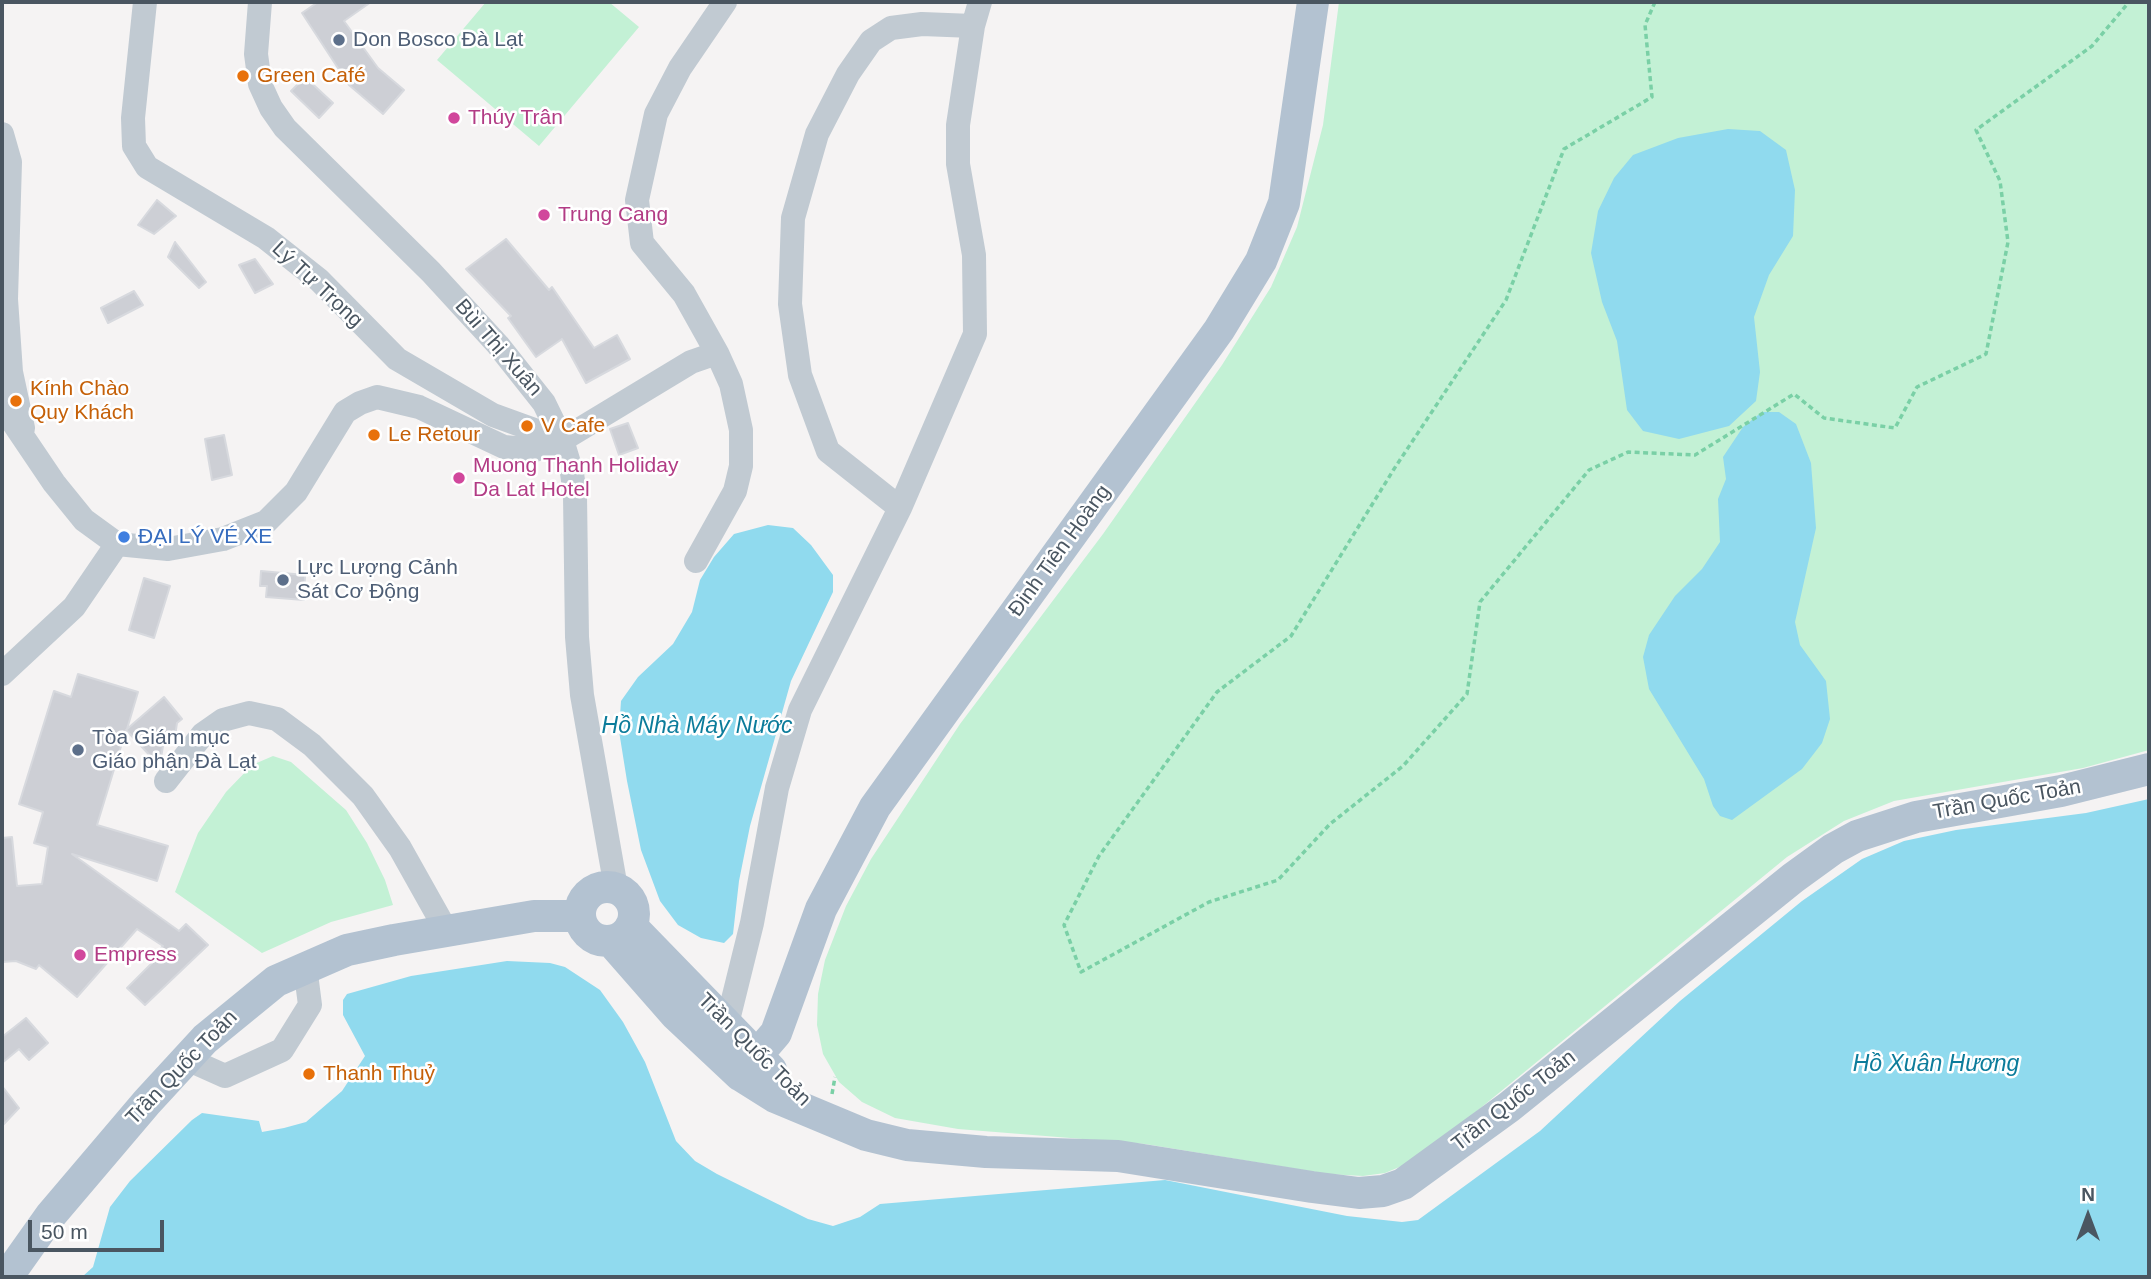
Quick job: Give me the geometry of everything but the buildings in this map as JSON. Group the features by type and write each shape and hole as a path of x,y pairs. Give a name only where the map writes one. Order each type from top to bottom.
{"main road":[{"name":"Đinh Tiên Hoàng","path":"749,1066 776,1033 792,996 821,909 875,807 1211,341 1261,261 1284,203 1313,2"},
{"name":"Trần Quốc Toản","path":"621,934 727,1024 749,1066 775,1097 866,1135 907,1145 986,1152 1118,1156 1312,1187 1359,1193 1383,1191 1403,1184 1509,1107 1793,878 1833,849 1857,836 1916,817 2061,791 2149,769"},
{"path":"600,887 616,888 631,899 634,918 621,934 592,937 585,930 580,916 584,898 600,887"},
{"name":"Trần Quốc Toản","path":"7,1277 94,1161 187,1059 244,1005 276,981 347,950 534,916 580,916"},
{"name":"Trần Quốc Toản","path":"621,934 676,1014 749,1066"}],"street":[{"name":"Lý Tự Trọng","path":"145,2 133,118 134,146 147,167 266,238 319,280 397,359 493,415 562,440"},
{"name":"Bùi Thị Xuân","path":"260,2 256,54 260,84 271,108 285,128 431,272 498,345 544,403 562,440 572,473 575,496 577,637 582,695 616,888"},
{"path":"696,561 735,491 741,466 741,430 731,384 718,353 684,294 642,243 637,200 656,114 680,68 725,2"},
{"path":"727,1024 752,923 777,788 800,710 900,509 975,334 974,254 958,164 958,124 973,26 980,2"},
{"path":"900,509 828,451 800,375 790,304 793,218 817,134 848,74 871,41 891,28 922,24 973,26"},
{"path":"2,134 10,162 5,226 11,372 26,442"},
{"path":"2,406 84,520 117,544 168,549 223,539 265,522 296,492 345,412 377,397 419,407 504,447 535,450 562,440 691,362 718,353"},
{"path":"2,674 74,607 117,544"},
{"path":"166,781 203,734 223,720 249,713 277,719 312,745 363,796 400,848 446,930"},
{"path":"187,1059 225,1076 282,1050 310,1006 305,967"}],"path":[{"path":"1655,2 1645,25 1653,97 1564,149 1506,300 1394,468 1291,636 1217,692 1099,856 1064,925 1081,972 1209,902 1278,880 1330,824 1403,766 1467,694 1480,602 1589,470 1628,452 1695,455 1794,394 1824,418 1895,428 1917,387 1986,354 2008,242 2000,181 1976,130 2092,46 2129,2"}],"green space":[{"path":"486,2 609,2 639,27 539,146 437,60"},
{"path":"1339,2 2149,2 2149,750 2083,768 1894,801 1844,821 1787,857 1450,1133 1409,1163 1385,1173 1363,1176 1327,1174 1145,1144 958,1129 895,1118 862,1102 839,1082 823,1054 817,1025 818,994 825,960 846,906 871,859 960,724 1103,534 1222,365 1271,287 1297,227 1323,125"},
{"path":"273,756 291,762 346,810 367,843 385,880 393,905 331,922 262,953 175,892 198,833 226,792 252,765"}],"water":[{"path":"1728,129 1760,131 1786,150 1795,190 1793,236 1769,275 1754,317 1760,372 1756,401 1729,426 1679,439 1643,431 1627,410 1617,341 1602,302 1591,253 1598,211 1614,178 1633,155 1678,138"},
{"path":"1762,412 1779,412 1796,424 1811,463 1816,528 1795,622 1800,645 1826,681 1830,719 1822,743 1802,769 1732,820 1720,816 1713,806 1704,779 1649,689 1643,657 1649,635 1675,596 1702,569 1720,542 1718,499 1726,479 1723,457 1743,427"},
{"name":"Hồ Nhà Máy Nước","path":"768,525 793,528 811,545 833,575 833,592 791,681 750,826 739,881 733,934 724,943 701,938 678,925 660,901 641,850 627,781 619,731 621,701 638,677 673,644 692,612 700,580 714,557 734,534"},
{"name":"Hồ Xuân Hương","path":"2149,799 2149,1277 82,1277 93,1267 110,1207 130,1181 192,1120 202,1113 259,1121 262,1132 284,1128 306,1122 342,1091 365,1056 343,1015 343,1000 347,994 411,976 507,961 550,963 565,967 600,990 623,1022 645,1062 676,1141 695,1161 717,1174 808,1219 833,1226 860,1217 880,1204 1165,1180 1347,1216 1402,1222 1418,1220 1540,1131 1680,1001 1802,901 1862,859 1904,841 1956,830 2086,813"}],"place":[{"name":"Don Bosco Đà Lạt","path":"339,40"},
{"name":"Green Café","path":"243,76"},
{"name":"Thúy Trân","path":"454,118"},
{"name":"Trung Cang","path":"544,215"},
{"name":"Kính Chào Quy Khách","path":"16,401"},
{"name":"V Cafe","path":"527,426"},
{"name":"Le Retour","path":"374,435"},
{"name":"Muong Thanh Holiday Da Lat Hotel","path":"459,478"},
{"name":"ĐẠI LÝ VÉ XE","path":"124,537"},
{"name":"Lực Lượng Cảnh Sát Cơ Động","path":"283,580"},
{"name":"Tòa Giám mục Giáo phận Đà Lạt","path":"78,750"},
{"name":"Empress","path":"80,955"},
{"name":"Thanh Thuỷ","path":"309,1074"}]}
